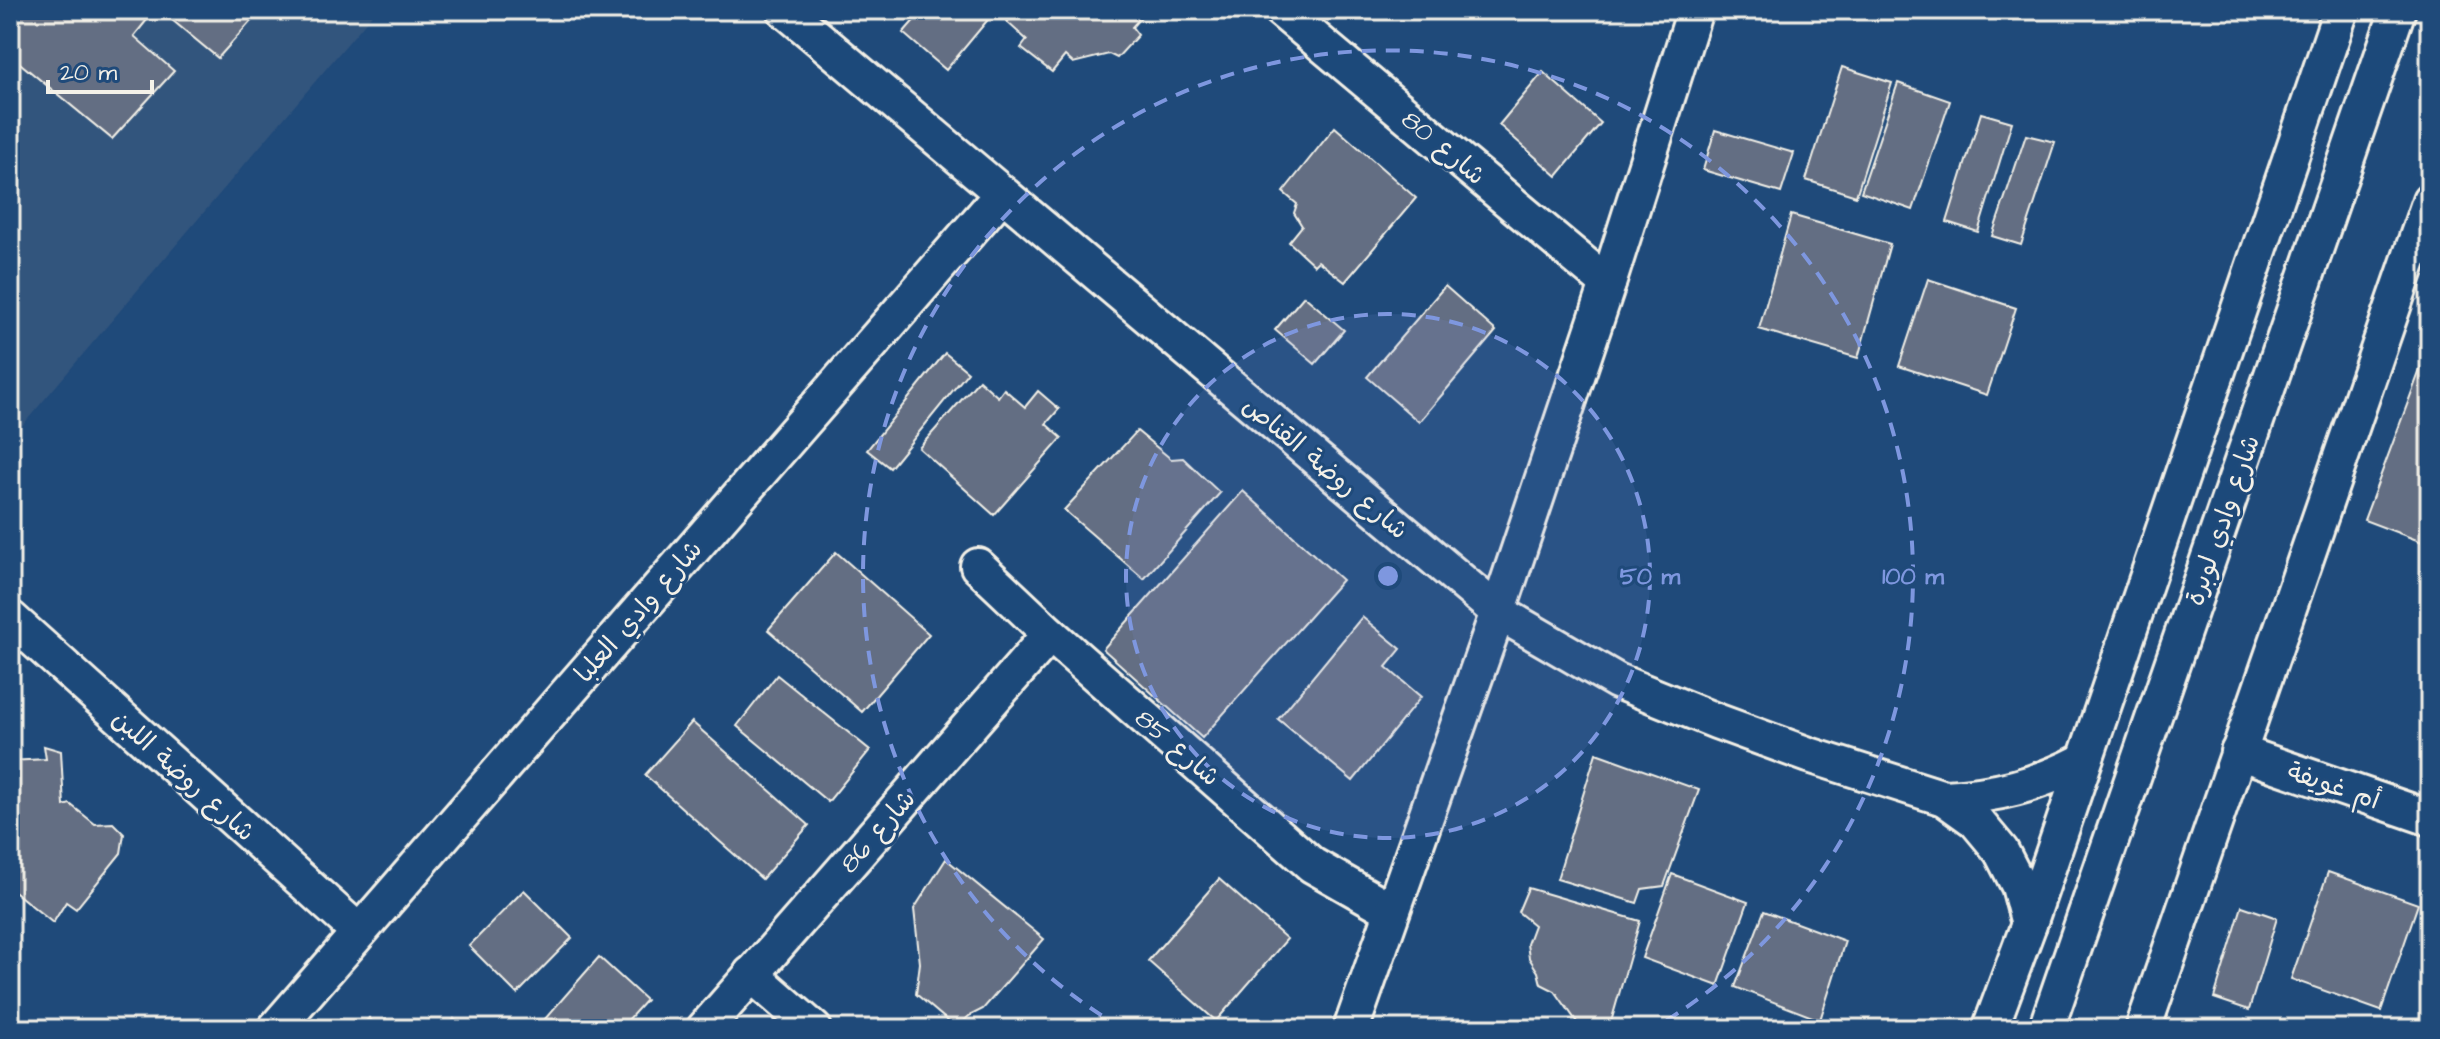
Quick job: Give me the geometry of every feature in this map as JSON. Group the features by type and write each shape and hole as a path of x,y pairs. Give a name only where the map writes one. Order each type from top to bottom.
{"street":[{"name":"شارع روضة القناص","path":"785,10 1498,612 1617,681 1809,755 1944,798 1976,821 2001,851 2019,886 2029,924"},
{"name":"شارع 80","path":"1281,10 1608,284"},
{"path":"1351,1029 1498,612 1608,284 1695,10"},
{"name":"شارع وادي لوبرة","path":"1990,1029 2029,924 2341,10"},
{"name":"شارع وادي لوبرة","path":"2046,1029 2398,10"},
{"name":"شارع وادي العلبا","path":"275,1029 1002,194"},
{"path":"2143,1029 2430,200"},
{"name":"شارع 85","path":"978,566 1050,634 1312,865 1391,910"},
{"name":"شارع روضة اللبن","path":"10,618 359,932"},
{"name":"شارع 86","path":"704,1029 1050,634"},
{"name":"أم غويفة","path":"2238,752 2430,818"},
{"name":"شارع روضة القناص","path":"1944,798 2016,790 2050,778 2083,761"},
{"path":"751,974 814,1029"}],"shaded area":[{"path":"10,10 376,10 10,440"}],"building":[{"path":"10,10 155,10 134,36 174,71 112,139 10,55"},
{"path":"160,10 261,10 218,58"},
{"path":"923,10 996,10 946,70 903,33"},
{"path":"1017,10 1147,10 1132,27 1138,35 1117,58 1109,54 1073,63 1065,56 1052,72 1021,48 1027,40 1007,22"},
{"path":"1842,67 1892,83 1856,196 1806,180"},
{"path":"1543,72 1601,123 1557,176 1499,125"},
{"path":"1898,83 1950,101 1913,210 1861,192"},
{"path":"1981,113 2012,122 1978,232 1947,222"},
{"path":"1335,127 1416,198 1345,282 1318,261 1314,265 1289,242 1302,226 1294,213 1297,204 1283,192"},
{"path":"1715,130 1794,153 1781,193 1703,170"},
{"path":"2026,135 2055,142 2021,245 1992,236"},
{"path":"1791,215 1890,244 1858,358 1759,329"},
{"path":"1928,279 2016,308 1987,395 1899,366"},
{"path":"1445,286 1496,331 1419,422 1367,377"},
{"path":"1304,296 1344,330 1315,364 1275,330"},
{"path":"2430,347 2430,545 2364,520"},
{"path":"945,353 968,372 890,468 867,450"},
{"path":"979,380 998,397 1004,389 1025,407 1038,391 1059,409 1046,424 1062,438 994,515 919,448"},
{"path":"1137,431 1171,459 1183,458 1220,493 1144,579 1064,510"},
{"path":"1243,491 1342,580 1202,738 1103,649"},
{"path":"836,552 929,634 862,712 768,630"},
{"path":"1362,617 1401,649 1386,667 1421,697 1353,781 1278,719"},
{"path":"777,675 870,750 828,802 737,726"},
{"path":"692,722 809,825 762,879 645,775"},
{"path":"44,746 61,751 64,806 70,804 95,824 113,823 124,834 121,853 76,909 66,902 53,923 10,888 10,779 14,780 10,761 46,759"},
{"path":"1596,753 1699,790 1664,886 1642,889 1637,903 1557,879"},
{"path":"946,859 1044,939 983,1009 956,1028 916,994 920,963 914,909"},
{"path":"2328,872 2418,904 2381,1011 2291,979"},
{"path":"1672,874 1748,902 1718,986 1642,958"},
{"path":"1219,879 1287,939 1216,1021 1148,961"},
{"path":"1528,888 1640,921 1609,1029 1586,1029 1579,1025 1555,991 1541,984 1529,958 1527,944 1534,925 1518,912"},
{"path":"524,890 572,938 517,994 469,946"},
{"path":"2242,906 2277,918 2249,1010 2214,998"},
{"path":"1764,911 1845,941 1820,1020 1735,987"},
{"path":"599,957 646,1000 620,1029 540,1029 538,1027"},
{"path":"369,1018 380,1029 359,1029"},
{"path":"454,1019 466,1029 445,1029"},
{"path":"2247,1020 2269,1029 2242,1029"}]}
